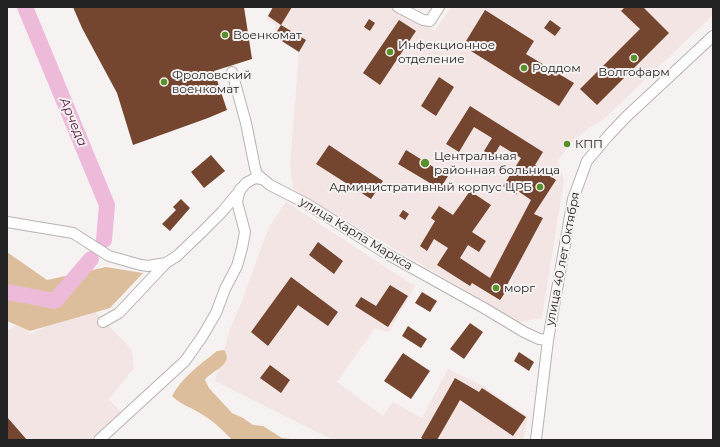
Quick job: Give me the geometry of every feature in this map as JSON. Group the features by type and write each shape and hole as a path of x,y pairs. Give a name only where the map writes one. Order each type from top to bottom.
{"street":[{"path":"398,7 423,20 430,21 439,7"},
{"name":"улица 40 лет Октября","path":"536,440 548,340 573,200 587,161 626,117 713,36"},
{"path":"232,72 246,123 255,168 262,179"},
{"path":"103,322 119,313 166,263 178,256 204,231 246,183 255,178 262,179"},
{"name":"улица Карла Маркса","path":"262,179 270,185 307,204 387,254 524,332 539,339 548,340"},
{"path":"99,440 185,361 202,337 216,313 225,289 237,266 242,248 245,232 237,202 240,189"},
{"path":"7,222 73,233 109,256 141,266 166,263"}],"shaded area":[{"name":"Центральная районная больница","path":"273,7 396,7 435,31 451,7 713,7 713,15 604,119 589,128 574,140 558,160 564,180 542,318 519,322 293,189 290,166 299,52 273,37 276,25 266,19"},
{"path":"286,202 415,286 389,332 375,328 337,382 383,416 393,402 422,418 448,369 483,386 528,417 523,440 333,440 215,381 230,329 242,301 269,227"},
{"path":"7,252 47,280 106,267 143,273 110,308 30,331 7,321"},
{"path":"90,306 132,350 134,368 109,399 121,412 90,440 7,440 7,331 23,322 30,334"},
{"path":"224,350 227,355 224,364 205,380 209,388 232,413 253,425 263,426 282,438 300,440 232,440 212,421 172,396 176,389 192,371 217,351"}],"building":[{"name":"Фроловский военкомат","path":"73,7 244,7 252,59 214,71 227,110 133,145 117,93 82,28"},
{"path":"273,7 292,7 281,25 268,16"},
{"path":"625,7 643,7 669,33 597,105 580,89 640,29 621,11"},
{"name":"Роддом","path":"485,10 534,41 526,54 574,83 559,106 463,46"},
{"path":"369,19 375,23 370,31 364,27"},
{"name":"Инфекционное отделение","path":"399,20 416,31 380,85 363,73"},
{"path":"550,20 561,28 555,36 544,28"},
{"path":"281,25 306,40 299,52 274,36"},
{"path":"439,77 454,87 436,116 421,106"},
{"path":"470,106 543,152 535,165 556,180 534,214 543,218 507,285 509,287 500,300 472,283 470,286 437,265 448,248 434,239 427,251 420,246 435,221 431,218 439,206 453,215 470,191 491,205 472,232 486,241 479,252 468,245 460,258 490,278 531,200 518,191 516,195 503,186 521,158 500,145 493,157 484,151 492,138 474,127 459,152 446,144"},
{"path":"329,145 383,181 371,199 316,164"},
{"path":"406,150 448,176 440,189 398,164"},
{"path":"211,155 225,171 204,188 191,172"},
{"path":"181,199 190,208 170,231 162,224 176,210 173,207"},
{"path":"403,210 409,214 405,220 399,216"},
{"path":"318,242 343,261 334,274 309,255"},
{"path":"291,277 338,312 328,326 298,305 268,346 251,332"},
{"path":"390,285 408,296 388,327 355,306 361,297 376,306"},
{"path":"422,292 437,301 430,312 415,303"},
{"path":"470,323 483,332 464,359 450,349"},
{"path":"408,326 427,339 421,348 402,336"},
{"path":"519,352 534,362 529,371 514,361"},
{"path":"403,353 430,371 411,399 384,381"},
{"path":"270,365 290,380 281,393 260,378"},
{"path":"455,378 479,392 482,388 526,417 513,436 460,400 437,440 424,440 421,438"},
{"path":"7,417 27,440 7,440"}],"waterway":[{"name":"Арчеда","path":"25,7 107,205 104,240"},
{"name":"Арчеда","path":"7,292 55,301 91,259"}],"place":[{"name":"Военкомат","path":"225,35"},
{"name":"Инфекционное отделение","path":"390,52"},
{"name":"Волгофарм","path":"634,58"},
{"name":"Роддом","path":"524,68"},
{"name":"Фроловский военкомат","path":"164,82"},
{"name":"КПП","path":"567,144"},
{"name":"Центральная районная больница","path":"425,163"},
{"name":"Административный корпус ЦРБ","path":"540,187"},
{"name":"морг","path":"496,288"}]}
